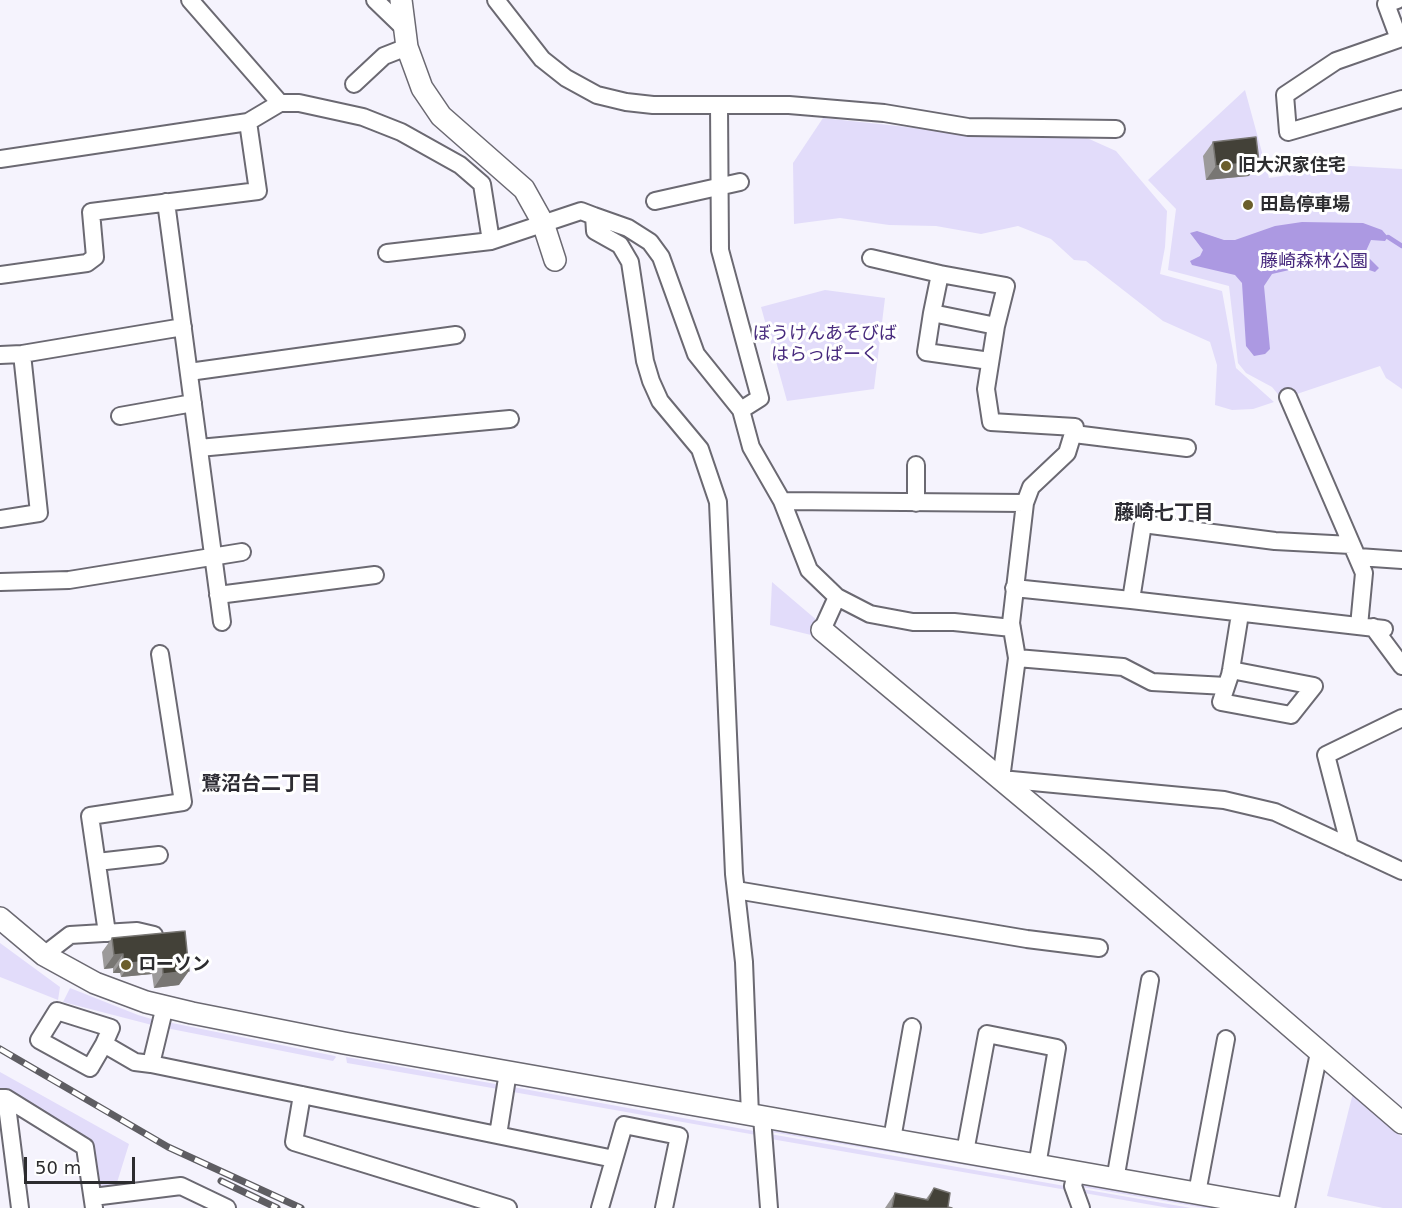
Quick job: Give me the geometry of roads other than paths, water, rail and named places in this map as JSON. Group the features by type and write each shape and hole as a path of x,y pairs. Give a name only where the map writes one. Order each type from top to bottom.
{"street":[{"path":"190,0 280,103"},
{"path":"375,0 405,37"},
{"path":"401,0 405,37 422,88 441,116 524,189 543,223 555,260"},
{"path":"496,0 542,60 566,78 597,95 653,105 789,105 884,112 968,127 1116,129"},
{"path":"1397,0 1386,4 1399,39 1336,61 1285,95 1288,132 1402,99"},
{"path":"354,84 405,37"},
{"path":"0,159 248,122 280,103 299,103 363,117 401,132 460,165 482,184 491,241"},
{"path":"719,105 720,250 760,398 741,410"},
{"path":"0,275 87,263 95,257 91,212 258,191 248,122"},
{"path":"655,201 740,182"},
{"path":"166,202 222,622"},
{"path":"387,254 491,241 581,210 628,228 650,242 662,257 696,354 741,410 752,447 783,501 809,570 837,597 870,614 913,622 954,621 1012,628"},
{"path":"594,216 594,231 620,245 630,262 645,361 651,381 660,401 700,448 718,502 736,890 756,1116 769,1208"},
{"path":"871,258 1006,286 996,326 986,389 990,422 1075,427 1067,453 1031,487 1025,503 1014,588 1012,628 1017,658 1001,779"},
{"path":"940,274 926,352 990,361"},
{"path":"932,313 996,326"},
{"path":"0,355 22,354 183,327"},
{"path":"189,372 456,335"},
{"path":"0,519 39,513 22,354"},
{"path":"1288,397 1364,573 1372,627 1402,666"},
{"path":"120,416 193,403"},
{"path":"199,448 510,419"},
{"path":"1074,434 1187,448"},
{"path":"916,465 916,503"},
{"path":"783,501 1025,503"},
{"path":"1131,600 1143,524 1355,551 1402,560"},
{"path":"0,582 69,580 242,552"},
{"path":"218,595 375,575"},
{"path":"1014,588 1372,627"},
{"path":"837,597 822,630 1001,779 1402,1123"},
{"path":"1017,658 1123,667 1152,682 1228,678 1314,686 1292,715 1221,702 1228,678 1240,614"},
{"path":"107,933 90,816 183,802 160,654"},
{"path":"1350,847 1326,755 1401,722"},
{"path":"1001,779 1224,800 1275,812 1402,871"},
{"path":"97,862 159,855"},
{"path":"736,890 1028,939 1099,948"},
{"path":"0,918 44,955 95,983 165,1006 344,1043 1281,1208"},
{"path":"44,955 70,935 137,932 154,935"},
{"path":"1115,1180 1150,980"},
{"path":"151,1064 165,1006"},
{"path":"892,1139 912,1027"},
{"path":"965,1152 987,1034 1057,1048 1037,1166"},
{"path":"1197,1193 1226,1039"},
{"path":"104,1044 135,1062 614,1159"},
{"path":"1286,1208 1319,1053"},
{"path":"498,1135 508,1072"},
{"path":"302,1095 294,1142 508,1208"},
{"path":"3,1098 86,1147 94,1203 181,1186 227,1208"},
{"path":"3,1098 20,1208"},
{"path":"600,1208 624,1125 679,1136 664,1208"},
{"path":"1076,1173 1073,1186 1081,1208"}],"waterway":[{"path":"1388,237 1402,246"}],"railway":[{"path":"0,1049 168,1147 301,1208"},
{"path":"221,1181 277,1208"}],"place":[{"name":"旧大沢家住宅","path":"1226,166"},
{"name":"田島停車場","path":"1248,205"},
{"name":"ローソン","path":"126,965"}],"district":[{"name":"藤崎七丁目","path":"1164,514"},
{"name":"鷺沼台二丁目","path":"261,785"}],"park label":[{"name":"藤崎森林公園","path":"1314,262"},
{"name":"ぼうけんあそびば はらっぱーく","path":"825,344"}]}
